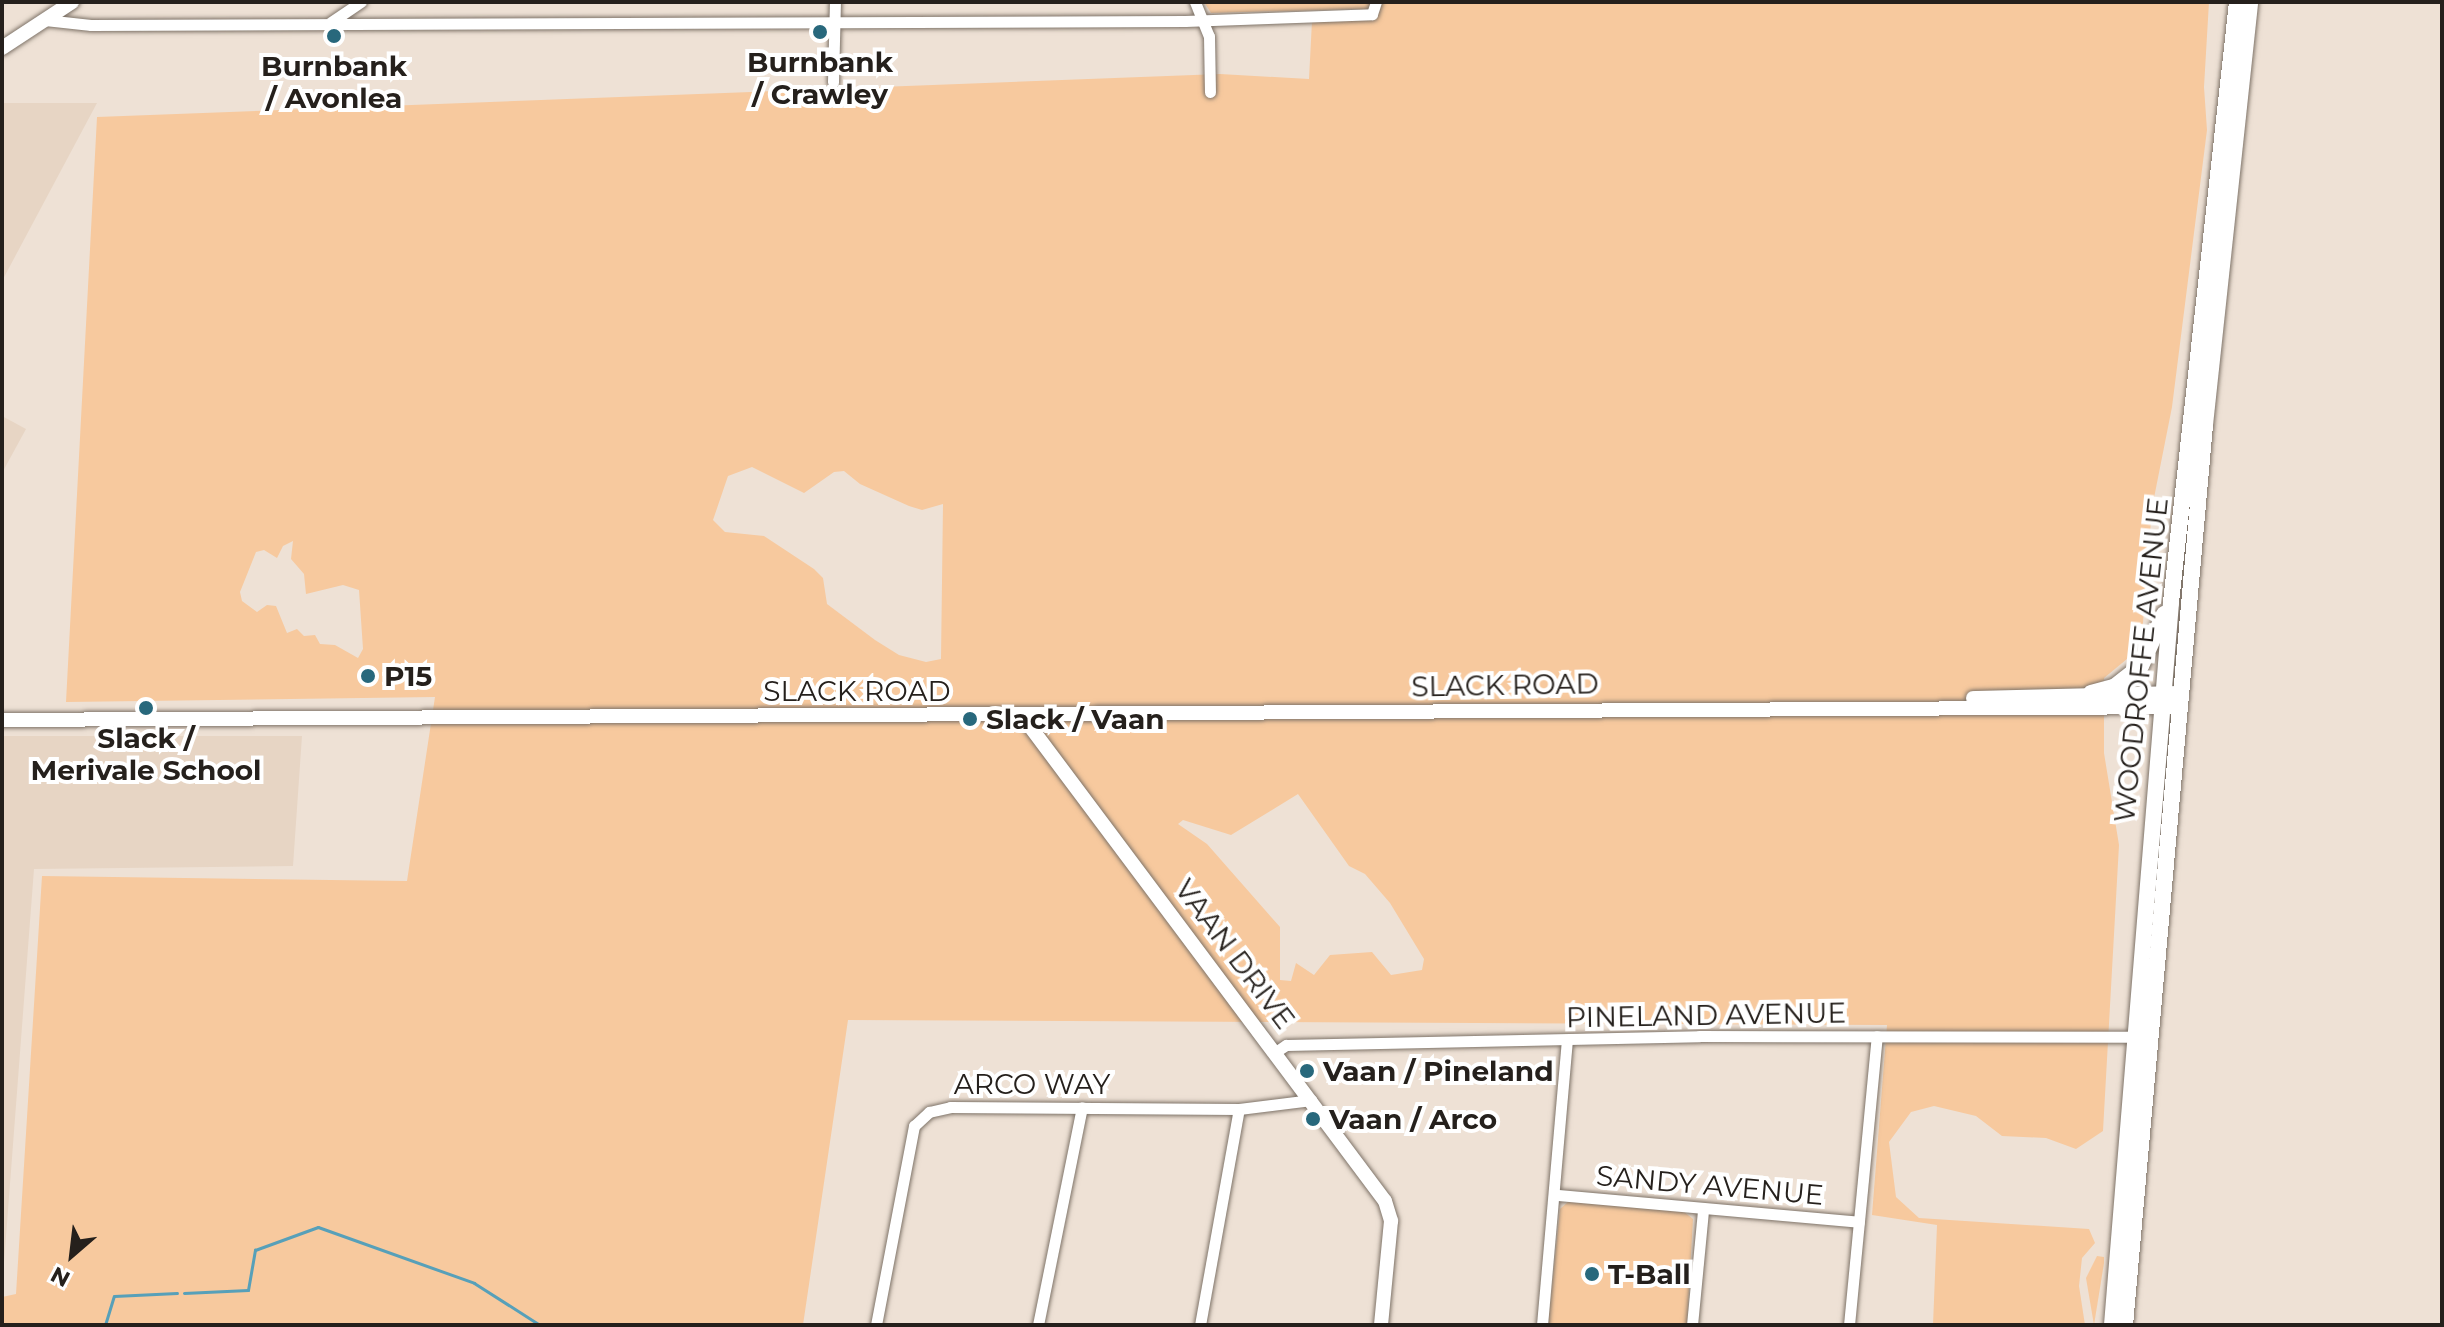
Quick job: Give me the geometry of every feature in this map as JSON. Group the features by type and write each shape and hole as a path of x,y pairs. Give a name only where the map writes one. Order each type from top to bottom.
{"main road":[{"name":"WOODROFFE AVENUE","path":"2112,1325 2138,1037 2171,602 2237,2"},
{"name":"WOODROFFE AVENUE","path":"2125,1325 2180,700 2250,2"},
{"path":"2091,693 2114,687 2141,666 2171,602"}],"street":[{"path":"2,48 72,2"},
{"path":"329,23 361,2"},
{"path":"833,82 835,2"},
{"path":"1195,2 1204,17 1210,92"},
{"path":"45,20 91,25 1185,21 1204,17 1372,14 1376,2"},
{"name":"SLACK ROAD","path":"1905,706 2019,694 2091,693 2162,700"},
{"name":"SLACK ROAD","path":"2,720 1023,717 2180,700"},
{"name":"VAAN DRIVE","path":"1023,717 1277,1051 1385,1201 1391,1221 1381,1325"},
{"path":"1849,1325 1877,1036"},
{"name":"PINELAND AVENUE","path":"1277,1051 1286,1045 1877,1036 2138,1037"},
{"path":"1542,1325 1558,1195 1567,1042"},
{"name":"ARCO WAY","path":"876,1325 914,1126 929,1112 950,1107 1239,1109 1311,1100"},
{"path":"1038,1325 1082,1107"},
{"path":"1200,1325 1239,1109"},
{"name":"SANDY AVENUE","path":"1558,1195 1859,1222"},
{"path":"1692,1325 1703,1210"}],"shaded area":[{"path":"1204,2 2209,2 2204,87 2207,130 2172,407 2152,508 2142,635 2133,654 2104,678 2104,753 2119,845 2103,1131 2076,1149 2046,1138 2002,1136 1976,1116 1934,1106 1911,1112 1889,1142 1896,1197 1919,1218 2089,1229 2095,1243 2082,1258 2079,1286 2085,1325 1933,1325 1937,1225 1872,1215 1887,1025 848,1020 803,1325 2,1325 2,1297 16,1294 42,876 407,881 435,697 66,702 97,117 1220,74 1309,79 1312,21 1360,9 1211,13","holes":["752,467 804,493 834,472 844,471 860,484 909,506 922,510 943,504 941,659 926,662 899,655 827,604 823,578 814,569 764,536 725,532 713,520 728,476","293,541 291,559 304,574 306,594 343,585 359,590 363,649 358,658 335,645 320,644 315,635 304,636 297,629 287,633 276,606 267,605 257,612 242,601 240,592 256,552 264,550 277,558 283,546","1298,794 1349,866 1365,874 1390,903 1424,959 1422,970 1391,975 1372,952 1330,955 1314,975 1296,963 1291,981 1280,980 1280,927 1207,844 1178,824 1183,820 1231,835"]},
{"path":"2,103 97,103 2,281"},
{"path":"2,416 26,429 2,473"},
{"path":"2,736 302,736 293,866 34,869 2,1289"},
{"path":"1569,1201 1683,1211 1693,1219 1687,1325 1548,1325 1560,1209"},
{"path":"2097,1256 2104,1257 2104,1263 2094,1325 2086,1278"}],"waterway":[{"path":"184,1293 248,1290 255,1250 318,1227 474,1283 540,1325"},
{"path":"105,1325 114,1296 177,1293"}],"place":[{"name":"Burnbank / Crawley","path":"820,32"},
{"name":"Burnbank / Avonlea","path":"334,36"},
{"name":"P15","path":"368,676"},
{"name":"Slack / Merivale School","path":"146,708"},
{"name":"Slack / Vaan","path":"970,719"},
{"name":"Vaan / Pineland","path":"1307,1071"},
{"name":"Vaan / Arco","path":"1313,1119"},
{"name":"T-Ball","path":"1592,1274"}]}
